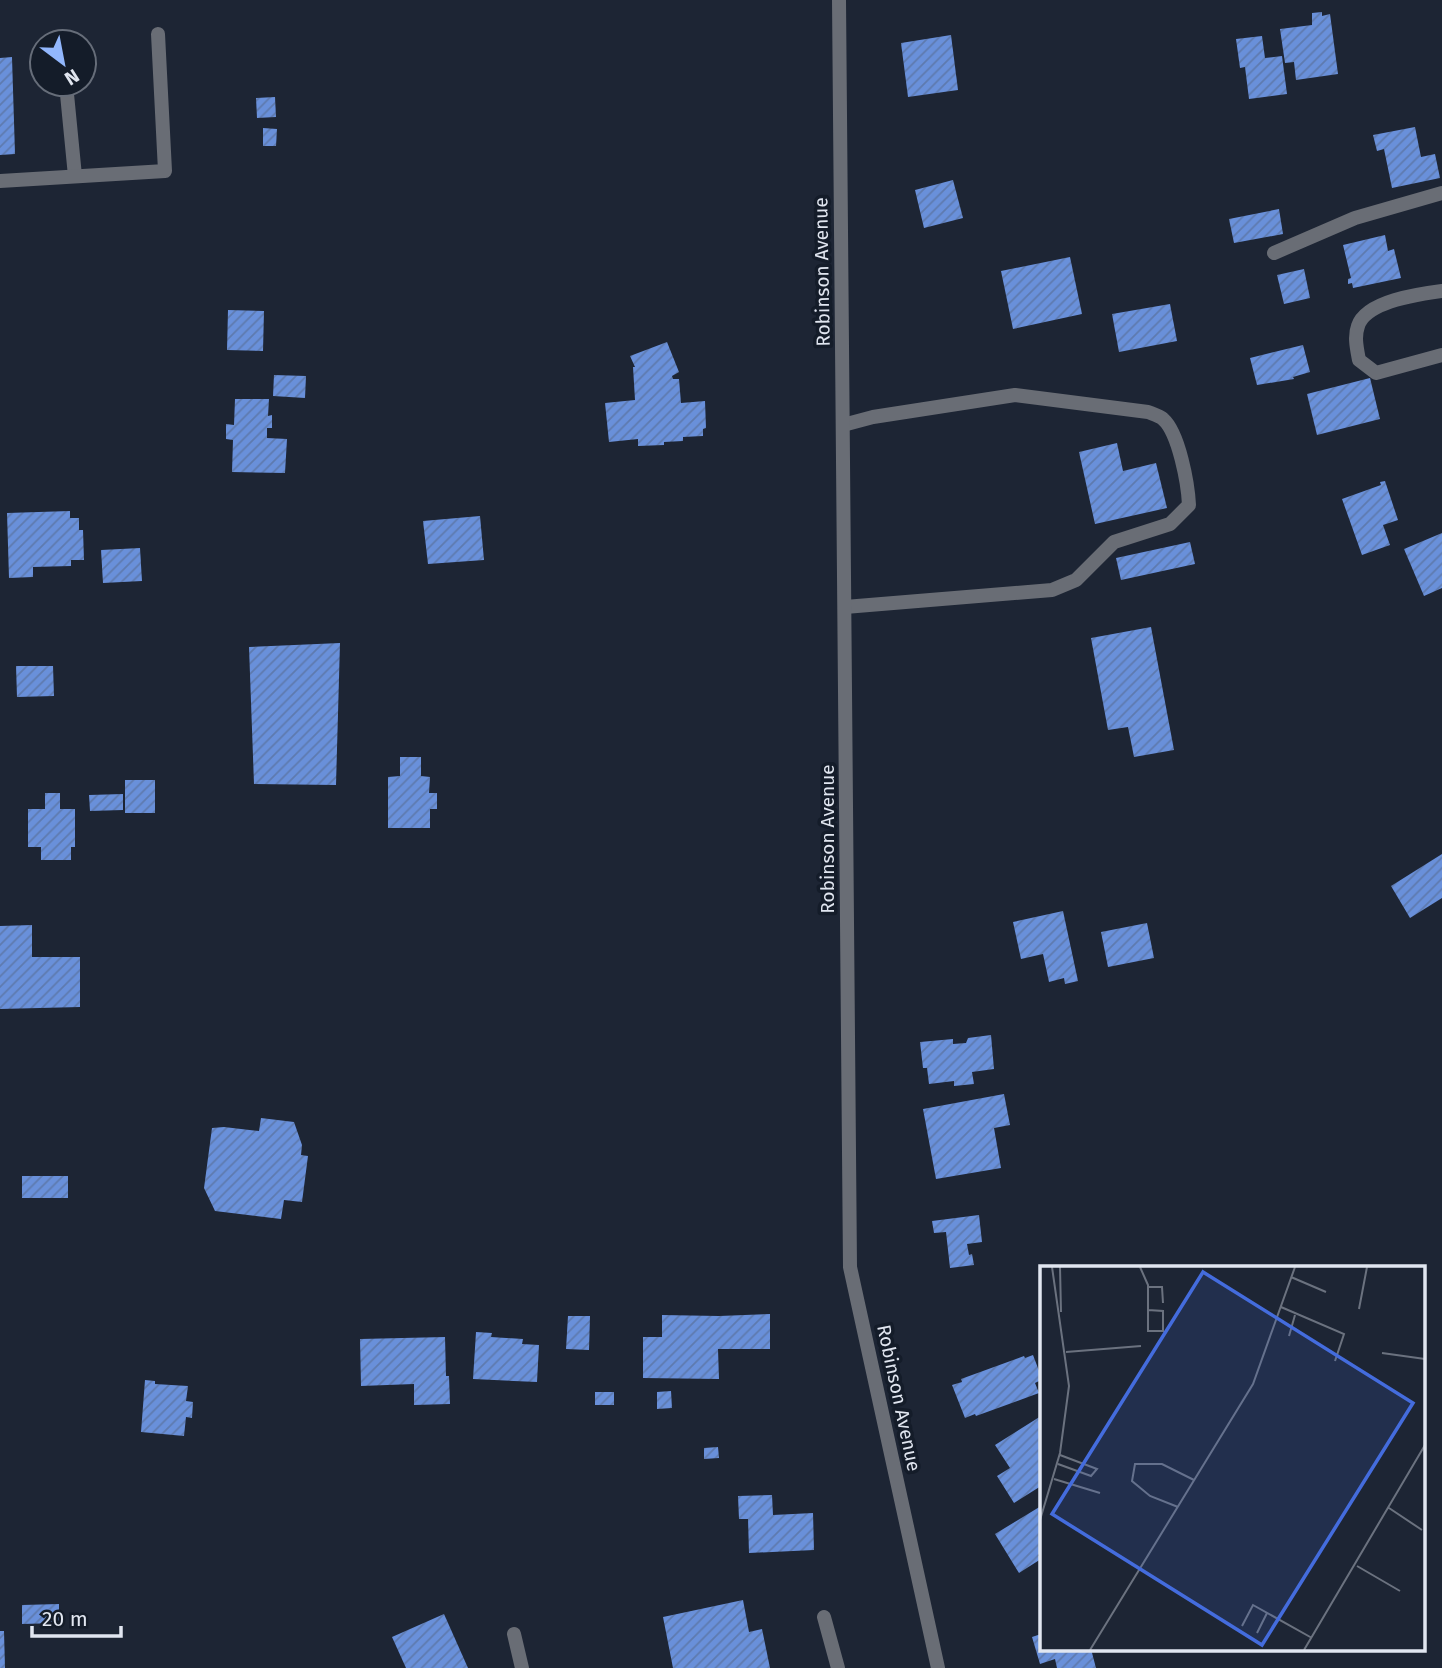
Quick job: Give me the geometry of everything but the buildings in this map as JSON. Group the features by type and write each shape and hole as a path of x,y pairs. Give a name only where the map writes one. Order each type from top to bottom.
{"street":[{"name":"Robinson Avenue","path":"839,0 850,1266 938,1668"},
{"path":"0,181 165,171 158,34"},
{"path":"67,98 75,176"},
{"path":"1274,253 1354,218 1442,193"},
{"path":"1442,291 1409,295 1368,312 1358,325 1356,343 1359,360 1376,373 1442,355"},
{"path":"843,425 873,417 1015,395 1148,412 1163,419 1173,433 1188,490 1189,505 1170,524 1114,542 1076,580 1052,590 845,607"},
{"path":"824,1617 838,1668"},
{"path":"514,1634 522,1668"}]}
